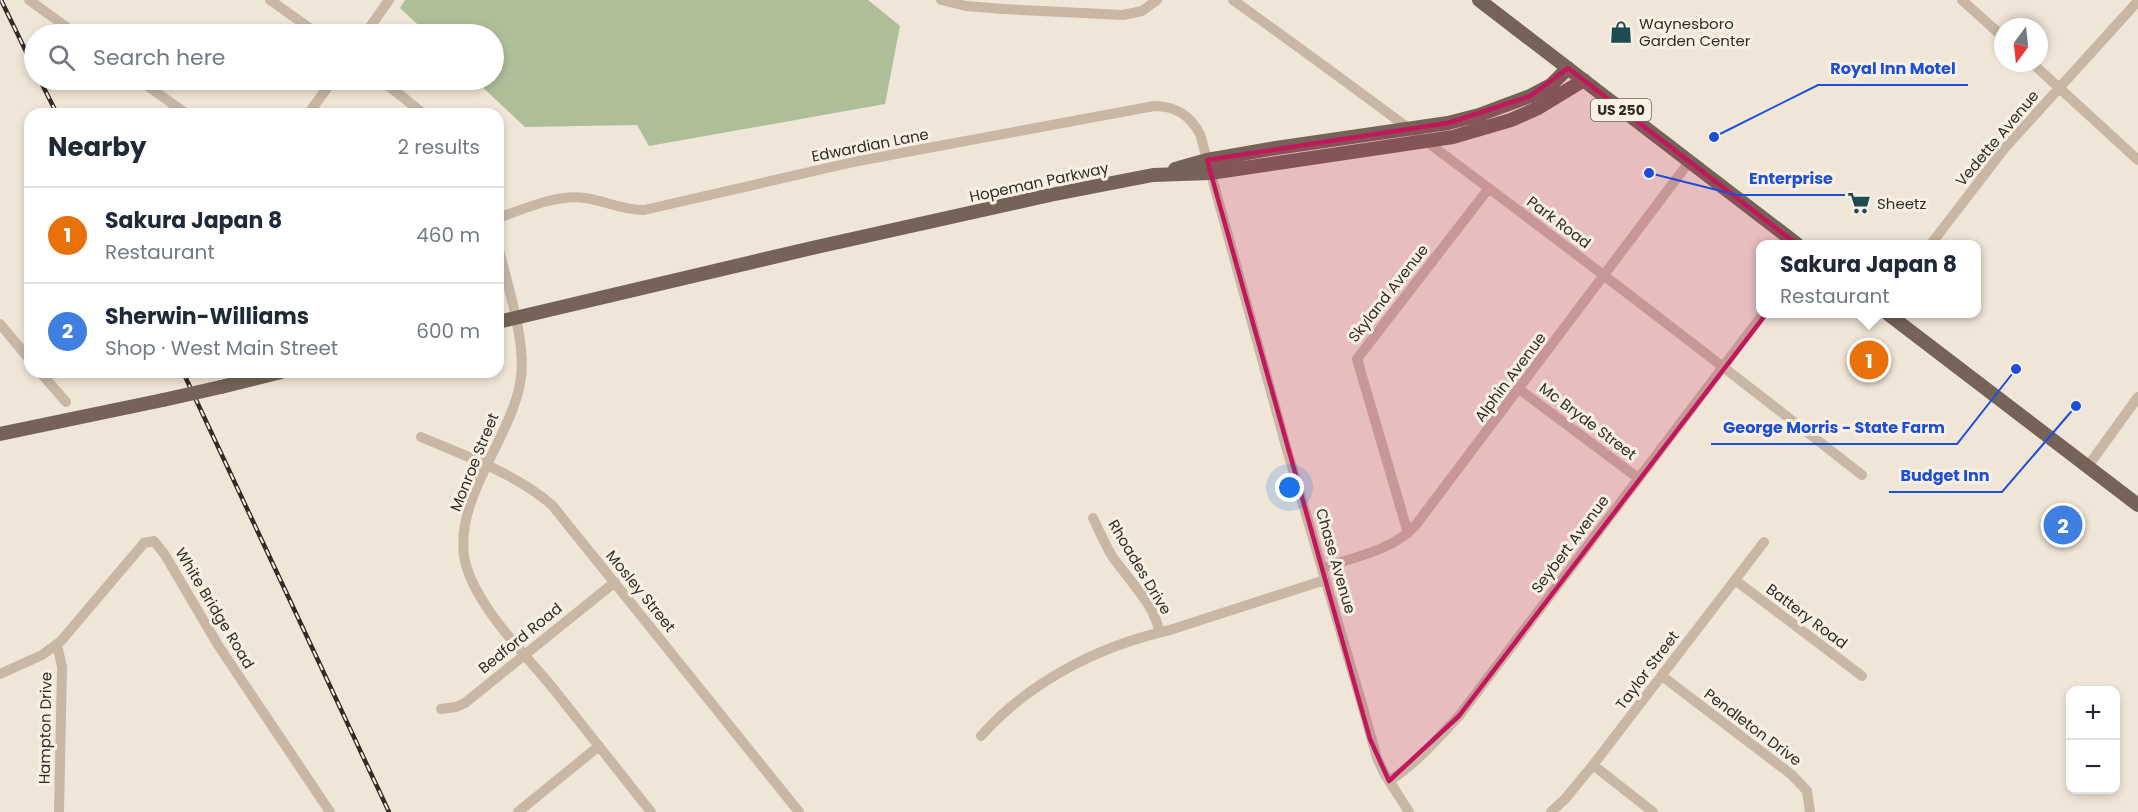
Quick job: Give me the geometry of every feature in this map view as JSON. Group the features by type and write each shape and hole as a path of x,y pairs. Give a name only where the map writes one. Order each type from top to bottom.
{"main road":[{"name":"US 250","path":"1479,0 1792,240"},
{"path":"1209,167 1286,146 1448,123 1503,107 1530,96 1551,85 1568,68"},
{"path":"1209,167 1453,137 1511,120 1538,108 1584,80"},
{"name":"Hopeman Parkway","path":"504,321 812,248 1050,195 1153,175 1209,167"},
{"path":"1893,318 2138,505"},
{"path":"0,434 257,378"}],"street":[{"path":"29,0 62,24"},
{"path":"270,0 304,24"},
{"path":"372,24 389,0"},
{"path":"940,0 975,7 1110,15 1142,11 1157,0"},
{"name":"Park Road","path":"1233,0 1489,188 1862,475"},
{"path":"1962,0 1994,29"},
{"name":"Vedette Avenue","path":"1934,240 2004,149 2138,1"},
{"path":"2042,72 2138,160"},
{"path":"153,90 179,108"},
{"path":"312,108 326,90"},
{"path":"394,90 416,108"},
{"name":"Edwardian Lane","path":"504,216 570,197 585,198 625,209 644,210 858,161 1154,106 1174,108 1192,121 1200,134 1209,167"},
{"name":"Alphin Avenue","path":"1322,568 1389,546 1408,533 1605,276 1689,162"},
{"name":"Chase Avenue","path":"1209,167 1370,739 1389,781 1409,812"},
{"name":"Skyland Avenue","path":"1408,533 1357,359 1489,188"},
{"name":"Monroe Street","path":"504,272 522,351 520,382 514,405 487,466 465,526 466,564 472,582 486,604 651,812"},
{"name":"Seybert Avenue","path":"1389,781 1401,774 1459,716 1760,318"},
{"path":"0,324 24,353"},
{"path":"45,378 66,402"},
{"name":"Mc Bryde Street","path":"1519,389 1638,478"},
{"path":"2088,466 2138,397"},
{"name":"Mosley Street","path":"421,437 487,466 529,488 552,505 800,812"},
{"name":"Rhoades Drive","path":"1093,518 1112,555 1150,608 1159,632"},
{"name":"White Bridge Road","path":"57,645 68,635 144,543 154,541 165,555 238,675 330,812"},
{"name":"Taylor Street","path":"1551,812 1593,765 1764,542"},
{"path":"981,736 1010,707 1061,672 1100,653 1325,579"},
{"name":"Battery Road","path":"1735,580 1862,676"},
{"name":"Bedford Road","path":"441,709 465,703 615,582"},
{"path":"0,674 42,655 57,645"},
{"name":"Hampton Drive","path":"57,645 62,667 59,812"},
{"name":"Pendleton Drive","path":"1662,676 1792,775 1807,791 1810,812"},
{"path":"518,812 599,746"},
{"path":"1593,765 1653,812"}],"highlighted area":[{"path":"1568,68 1811,255 1459,716 1389,781 1370,739 1207,160 1448,123 1530,96"}],"green space":[{"path":"405,0 868,0 900,26 885,104 649,146 637,125 525,127 486,90 504,90 504,24 417,24 400,8"}],"railway":[{"path":"1,0 24,47"},
{"path":"45,90 54,108"},
{"path":"186,378 389,812"}],"place":[{"name":"Waynesboro Garden Center","path":"1621,32"},
{"name":"Royal Inn Motel","path":"1714,137"},
{"name":"Enterprise","path":"1649,173"},
{"name":"Sheetz","path":"1859,203"},
{"name":"Sakura Japan 8","path":"1869,360"},
{"name":"George Morris - State Farm","path":"2016,369"},
{"name":"Budget Inn","path":"2076,406"},
{"name":"Sherwin-Williams","path":"2063,525"}]}
